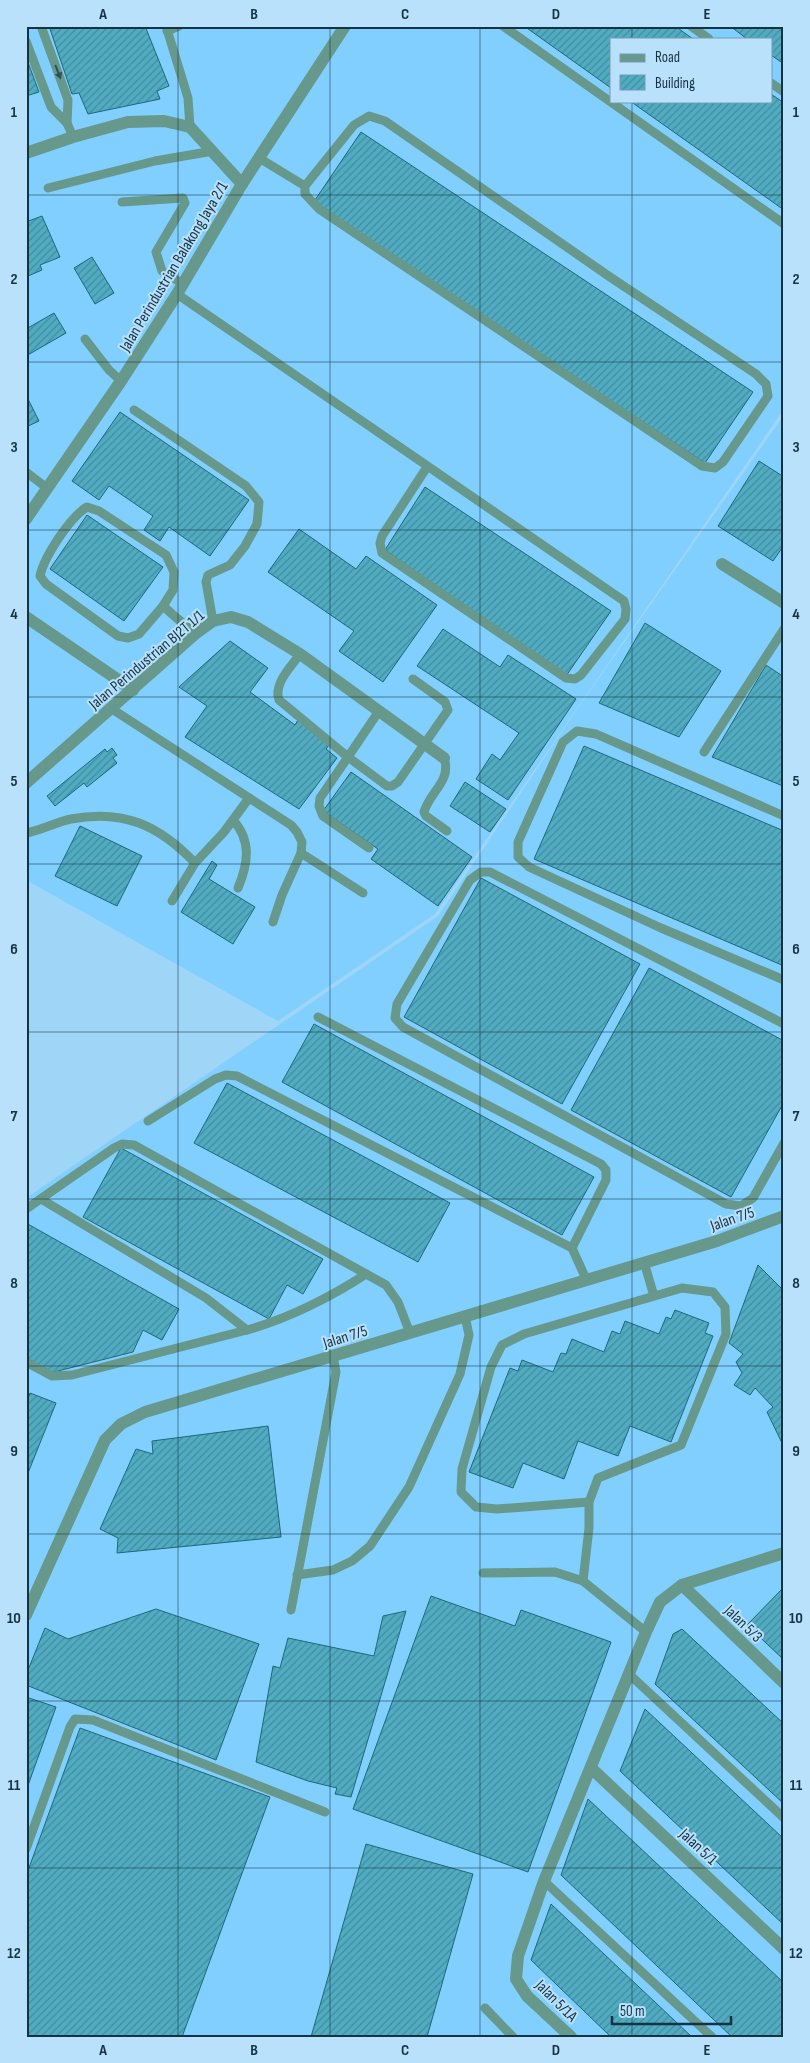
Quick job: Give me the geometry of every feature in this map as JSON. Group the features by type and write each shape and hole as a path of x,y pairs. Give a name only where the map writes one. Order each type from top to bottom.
{"street":[{"name":"Jalan Perindustrian Balakong Jaya 2/1","path":"26,519 121,381 180,289 242,184 345,26"},
{"path":"26,153 73,137 128,122 164,121 190,127 242,184"},
{"path":"722,564 784,603"},
{"path":"26,617 132,690"},
{"name":"Jalan Perindustrian BJ2T 1/1","path":"26,783 195,634 213,621 231,617 248,622 300,654 444,758"},
{"name":"Jalan 7/5","path":"26,1615 105,1440 121,1424 145,1412 744,1232 784,1216"},
{"path":"682,1585 784,1553"},
{"name":"Jalan 5/1A","path":"571,2037 527,1996 516,1979 518,1956 544,1881 646,1632 660,1602 682,1585"},
{"name":"Jalan 5/3","path":"682,1585 784,1684"},
{"name":"Jalan 5/1","path":"591,1768 784,1949"}],"lane":[{"path":"41,26 68,100 67,123"},
{"path":"179,26 167,28 188,98 190,127"},
{"path":"503,26 610,101"},
{"path":"692,26 708,38"},
{"path":"26,42 51,107 67,123 73,137"},
{"path":"772,84 784,92"},
{"path":"611,102 784,224"},
{"path":"369,116 385,120 610,277 756,374 766,384 768,396 723,462 715,468 702,466 319,208 305,194 305,186 354,125 369,116"},
{"path":"48,188 155,161 213,151"},
{"path":"259,158 305,186"},
{"path":"122,202 183,198 185,203 156,252 162,271 180,289 427,467 624,601 626,609 625,619 581,676 575,679 566,678 382,553 380,543 382,536 427,467"},
{"path":"85,339 121,381"},
{"path":"134,410 246,486 258,502 258,524 244,546 230,565 208,575 206,582 213,621"},
{"path":"26,472 47,488"},
{"path":"87,507 99,511 166,555 174,572 173,590 164,606 139,634 128,638 118,636 46,584 40,576 42,566 77,513 87,507"},
{"path":"164,606 195,634"},
{"path":"704,752 784,629"},
{"path":"300,654 278,686 276,693 280,700 348,757 387,786 392,786 398,782 448,710 446,702 413,679"},
{"path":"112,709 291,825 298,832 302,842 301,854 282,895 273,922"},
{"path":"369,848 323,816 319,806 320,798 379,711"},
{"path":"784,816 596,734 576,731 563,742 518,842 518,857 529,868 661,928 784,980"},
{"path":"444,758 448,768 446,777 424,812 426,816 447,831"},
{"path":"172,901 195,863 233,820 249,798"},
{"path":"26,833 70,820 102,816 129,818 155,829 179,847 195,863"},
{"path":"233,820 242,830 246,846 247,867 238,888"},
{"path":"301,854 363,893"},
{"path":"784,1024 490,872 481,872 470,880 397,1004 395,1018 403,1026 726,1204 741,1206 753,1198 784,1143"},
{"path":"318,1016 601,1164 606,1170 606,1180 572,1248"},
{"path":"148,1121 215,1079 226,1075 237,1076 572,1248 586,1279"},
{"path":"26,1209 114,1148 122,1144 134,1145 386,1285 398,1302 410,1332"},
{"path":"41,1199 206,1298 247,1330"},
{"path":"644,1262 654,1296"},
{"path":"26,1362 52,1376 72,1375 247,1330 270,1323 346,1287 366,1274"},
{"path":"583,1581 589,1528 589,1502 598,1478 681,1445 726,1334 725,1307 713,1292 682,1288 524,1334 502,1345 491,1367 462,1469 461,1492 476,1507 497,1509 589,1502"},
{"path":"297,1575 333,1570 352,1561 370,1546 404,1494 460,1374 468,1336 465,1316"},
{"path":"291,1610 336,1372 333,1356"},
{"path":"483,1573 555,1572 583,1581 646,1632"},
{"path":"630,1675 784,1818"},
{"path":"26,1849 70,1727 75,1719 81,1718 92,1720 325,1812"},
{"path":"544,1881 712,2037"},
{"path":"485,2008 513,2037"}],"shaded area":[{"path":"26,26 784,26 784,409 435,914 278,1021 26,880"},
{"path":"784,415 784,2037 26,2037 26,1198 438,916 580,705"}],"building":[{"path":"49,26 145,26 169,86 157,91 160,99 88,114 79,93 72,94"},
{"path":"524,26 675,26 692,38 610,38 610,87"},
{"path":"730,26 784,26 784,64 772,56 772,38 746,38"},
{"path":"26,57 39,92 26,96"},
{"path":"772,95 784,103 784,210 631,102 772,102"},
{"path":"361,132 753,392 705,463 313,203"},
{"path":"42,216 60,257 40,265 42,270 28,276 26,271 26,222"},
{"path":"92,257 114,293 95,304 74,268"},
{"path":"54,313 66,333 26,356 26,329"},
{"path":"26,395 39,421 26,427"},
{"path":"120,412 249,500 210,556 169,527 160,541 144,530 153,516 109,486 99,500 72,481"},
{"path":"759,461 784,477 784,545 773,561 718,526"},
{"path":"425,487 611,611 566,676 385,550"},
{"path":"87,515 163,567 124,621 50,569"},
{"path":"299,529 356,569 366,556 437,605 383,682 339,651 354,631 268,572"},
{"path":"645,623 721,671 679,737 599,703"},
{"path":"443,629 500,667 508,655 576,699 508,800 476,779 492,754 500,760 519,733 417,666"},
{"path":"230,641 268,668 250,692 295,725 298,720 330,744 326,749 337,758 299,809 185,737 207,706 179,687"},
{"path":"766,665 784,677 783,786 712,757"},
{"path":"584,746 784,831 784,966 534,859"},
{"path":"112,748 117,755 113,758 117,763 87,787 84,783 55,806 47,796 105,749 107,752"},
{"path":"351,772 472,857 438,906 371,859 378,849 323,811"},
{"path":"465,782 506,809 490,832 450,806"},
{"path":"80,826 142,856 117,906 55,876"},
{"path":"212,861 217,865 209,879 255,907 233,944 181,912"},
{"path":"481,878 640,964 562,1104 404,1017"},
{"path":"649,968 784,1041 784,1102 731,1197 571,1110"},
{"path":"314,1024 594,1177 562,1235 282,1082"},
{"path":"227,1083 450,1203 418,1262 194,1143"},
{"path":"121,1148 323,1259 303,1294 287,1285 269,1319 83,1217"},
{"path":"26,1223 179,1309 162,1340 143,1330 133,1352 50,1373 26,1360"},
{"path":"758,1265 784,1291 784,1440 782,1443 767,1412 773,1407 755,1388 750,1395 734,1385 742,1373 736,1362 743,1354 729,1343"},
{"path":"675,1310 709,1323 705,1333 713,1336 671,1442 630,1426 618,1456 578,1441 564,1479 523,1463 513,1488 469,1472 510,1368 518,1371 522,1360 553,1372 561,1353 566,1354 572,1339 604,1352 612,1331 620,1334 625,1321 659,1334 666,1317 671,1319"},
{"path":"30,1393 56,1403 26,1478 26,1403"},
{"path":"268,1426 281,1537 117,1553 118,1538 100,1529 136,1449 153,1454 152,1441"},
{"path":"784,1587 784,1660 747,1625"},
{"path":"431,1596 515,1626 521,1610 611,1642 528,1872 353,1809"},
{"path":"156,1609 259,1644 216,1760 26,1685 26,1675 45,1628 68,1639"},
{"path":"406,1611 351,1797 335,1794 337,1788 308,1781 256,1762 273,1666 280,1668 288,1638 374,1656 383,1616"},
{"path":"682,1629 784,1724 784,1804 655,1684 673,1634"},
{"path":"26,1697 56,1707 26,1791"},
{"path":"645,1709 784,1839 784,1925 620,1771"},
{"path":"80,1728 270,1797 182,2037 26,2037 26,1876"},
{"path":"588,1799 784,1983 784,2037 732,2037 561,1875"},
{"path":"366,1844 473,1874 427,2037 311,2037"},
{"path":"551,1904 692,2037 611,2037 531,1960"}]}
